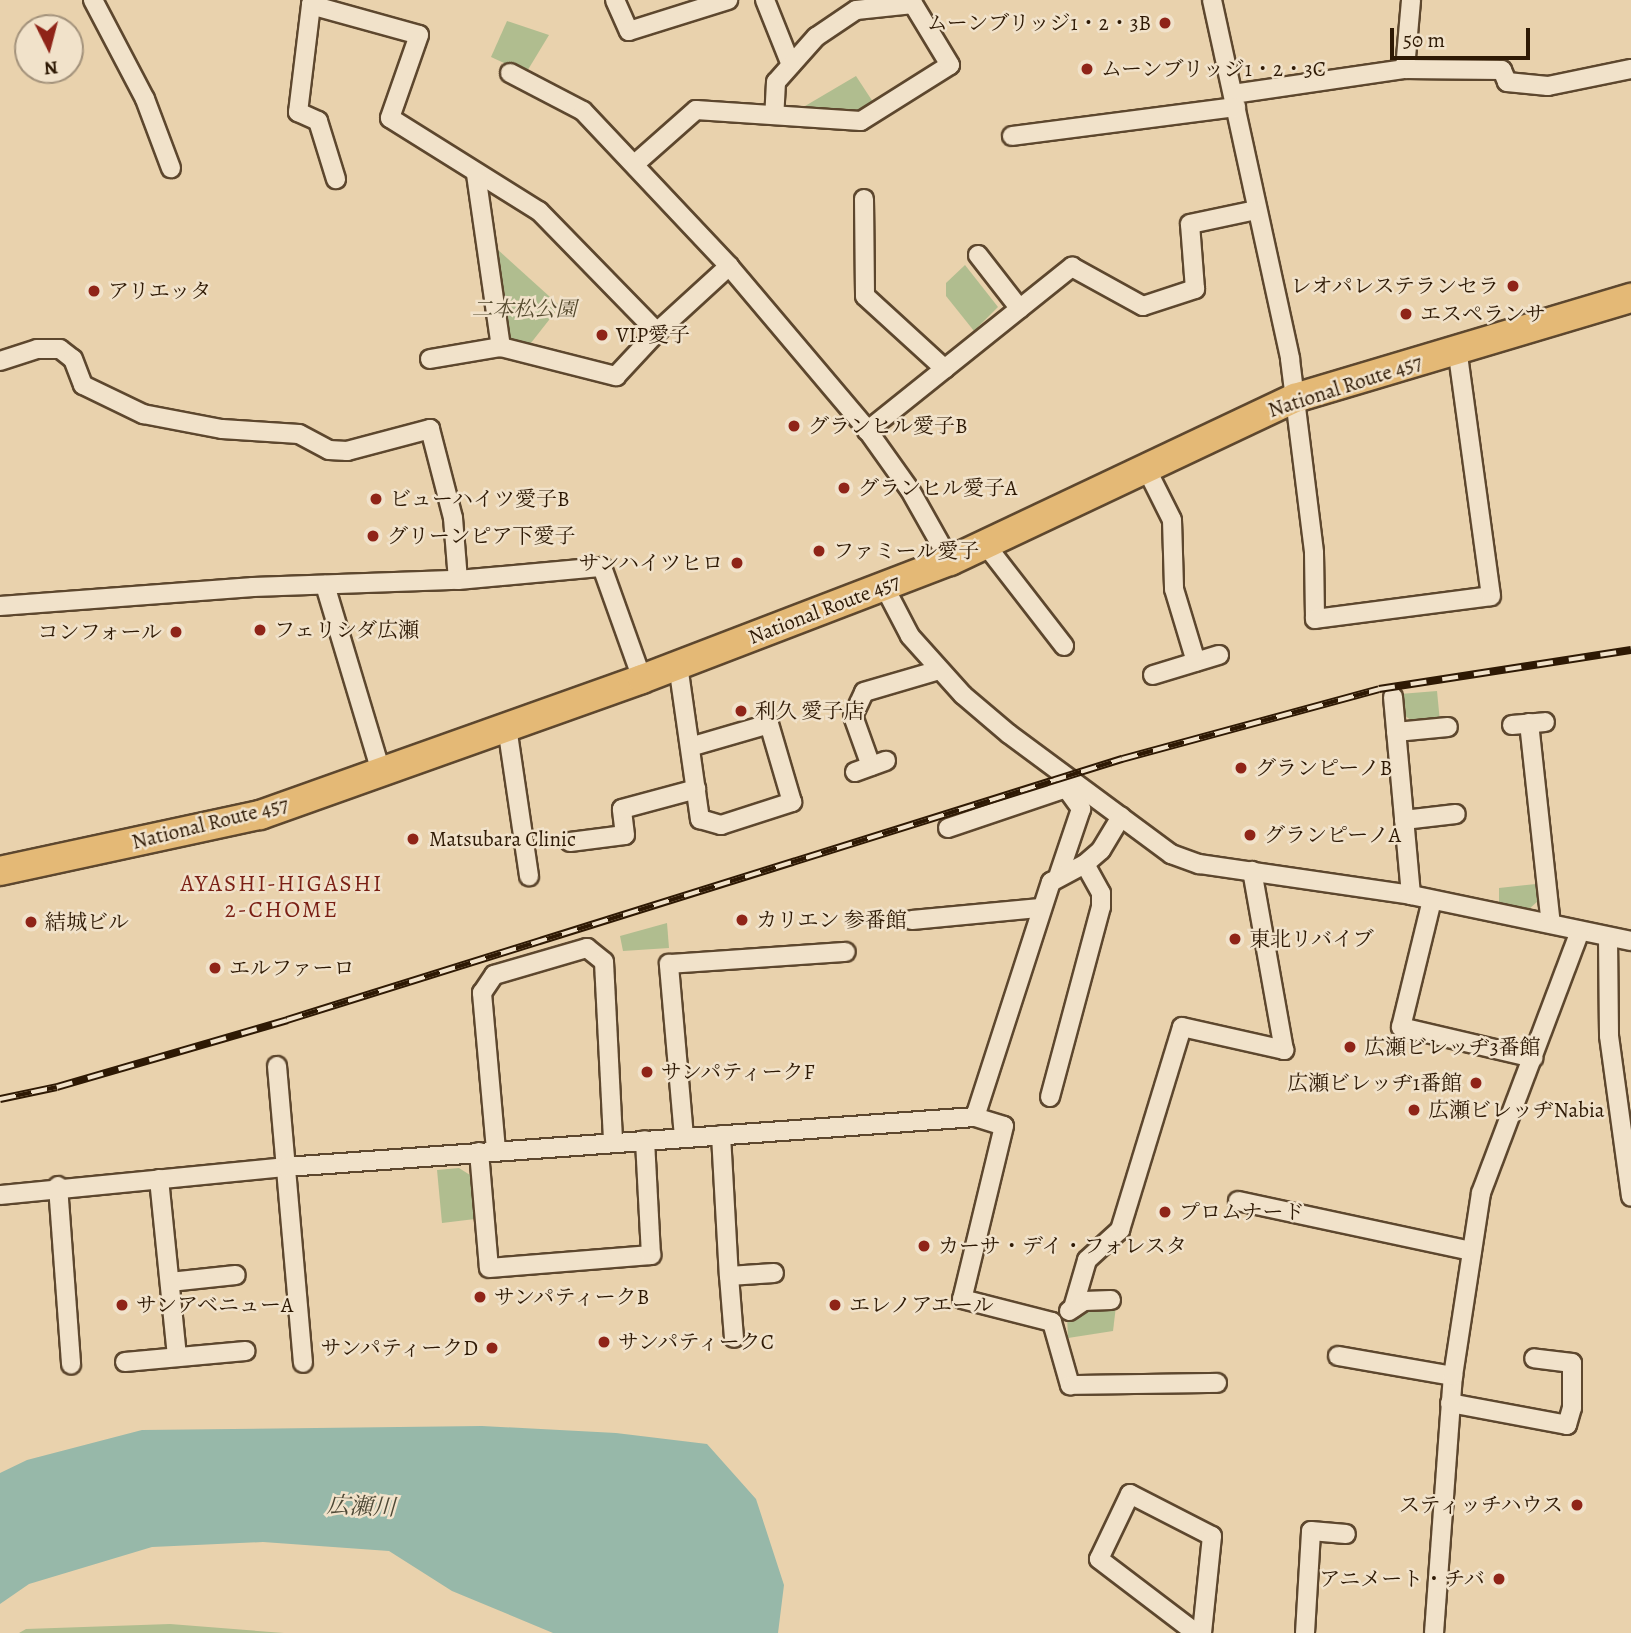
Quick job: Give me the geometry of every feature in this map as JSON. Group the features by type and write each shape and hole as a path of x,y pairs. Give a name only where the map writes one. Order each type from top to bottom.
{"highway":[{"name":"National Route 457","path":"0,871 260,815 642,679 950,561 1145,466 1295,398 1631,298"}],"street":[{"path":"93,0 145,99 172,168"},
{"path":"615,0 629,31 728,0"},
{"path":"765,0 791,65"},
{"path":"1212,0 1295,398 1314,554 1315,620 1491,596 1457,349"},
{"path":"1405,69 1411,0"},
{"path":"336,179 318,121 298,112 312,3 419,35 390,118 538,211 657,332"},
{"path":"636,163 696,110 861,121 950,65 913,4 856,10 816,37 776,82 774,115"},
{"path":"1012,136 1235,101 1405,69 1502,70 1507,82 1548,86 1631,69"},
{"path":"510,73 583,111 636,163 729,267 867,431 910,490 950,561"},
{"path":"476,174 501,347"},
{"path":"864,199 865,296 945,369"},
{"path":"867,431 1072,267 1143,306 1195,289 1190,224 1256,210"},
{"path":"978,255 1020,309"},
{"path":"430,359 501,347 616,376 657,332 729,267"},
{"path":"0,362 37,349 60,349 73,359 83,385 144,414 222,429 299,434 329,450 347,451 430,429 453,517 458,580"},
{"path":"1145,466 1172,520 1174,589 1196,662"},
{"path":"985,544 1064,646"},
{"path":"0,606 325,585 458,580 602,567 642,679"},
{"path":"325,585 381,772"},
{"path":"884,586 909,636 939,670 1009,734 1171,854 1199,864 1410,895 1631,941"},
{"path":"1153,675 1219,655"},
{"path":"678,665 700,819 721,825 792,802 769,724 690,747"},
{"path":"871,766 853,716 864,692 939,670"},
{"path":"1393,697 1410,895"},
{"path":"1528,723 1551,924"},
{"path":"507,727 529,876"},
{"path":"1396,732 1448,727"},
{"path":"948,828 1066,788 1081,809 1059,874 1040,908 975,1117"},
{"path":"570,842 625,835 622,809 696,789"},
{"path":"1404,820 1456,814"},
{"path":"1059,874 1085,864 1101,850 1121,817"},
{"path":"1049,1097 1101,907 1101,893 1085,864"},
{"path":"1073,1308 1087,1260 1120,1230 1182,1027 1284,1050 1252,871"},
{"path":"1432,900 1401,1027 1533,1058"},
{"path":"912,920 1040,908"},
{"path":"1434,1633 1452,1376 1482,1193 1580,931"},
{"path":"1608,938 1609,1036 1631,1197"},
{"path":"613,1142 604,962 587,948 494,975 482,993 489,1268 651,1255 645,1140"},
{"path":"684,1137 669,964 846,952"},
{"path":"277,1066 303,1363"},
{"path":"0,1195 58,1186 286,1167 975,1117 1004,1126 962,1298 1052,1322 1084,1301 1111,1300"},
{"path":"721,1135 734,1338"},
{"path":"159,1179 177,1357"},
{"path":"58,1186 71,1365"},
{"path":"1238,1200 1472,1251"},
{"path":"729,1276 774,1273"},
{"path":"170,1282 236,1275"},
{"path":"1052,1322 1070,1385 1217,1383"},
{"path":"125,1362 245,1352"},
{"path":"1338,1356 1452,1376"},
{"path":"1450,1403 1567,1425 1572,1408 1572,1363 1534,1358"},
{"path":"1196,1633 1099,1559 1130,1494 1212,1535 1202,1633"},
{"path":"1305,1633 1311,1531 1346,1534"}],"green space":[{"path":"507,21 549,35 526,73 491,57"},
{"path":"856,76 873,102 850,115 800,109"},
{"name":"二本松公園","path":"497,249 560,306 527,348 507,344 490,252"},
{"path":"965,265 998,307 974,331 946,296 946,283"},
{"path":"1437,691 1440,722 1417,724 1405,716 1400,694"},
{"path":"1536,884 1538,901 1528,910 1499,905 1499,888"},
{"path":"667,923 669,948 623,951 620,936"},
{"path":"459,1168 470,1175 475,1219 442,1223 437,1170"},
{"path":"1116,1306 1113,1331 1068,1338 1067,1316 1092,1307"},
{"path":"170,1624 284,1633 19,1633 26,1629"}],"water":[{"name":"広瀬川","path":"482,1426 616,1433 707,1444 756,1499 784,1585 778,1633 553,1633 452,1591 389,1551 263,1542 152,1547 29,1584 0,1604 0,1473 27,1460 142,1430"}],"railway":[{"path":"0,1099 57,1087 287,1020 1122,759 1379,689 1631,650"}],"place":[{"name":"ムーンブリッジ1・2・3B","path":"1165,23"},
{"name":"ムーンブリッジ1・2・3C","path":"1087,69"},
{"name":"レオパレステランセラ","path":"1513,286"},
{"name":"アリエッタ","path":"94,291"},
{"name":"エスペランサ","path":"1406,314"},
{"name":"VIP愛子","path":"602,335"},
{"name":"グランヒル愛子B","path":"794,426"},
{"name":"グランヒル愛子A","path":"844,488"},
{"name":"ビューハイツ愛子B","path":"376,499"},
{"name":"グリーンピア下愛子","path":"373,536"},
{"name":"ファミール愛子","path":"819,551"},
{"name":"サンハイツヒロ","path":"737,563"},
{"name":"フェリシダ広瀬","path":"260,630"},
{"name":"コンフォール","path":"176,632"},
{"name":"利久 愛子店","path":"741,711"},
{"name":"グランピーノB","path":"1241,768"},
{"name":"グランピーノA","path":"1250,835"},
{"name":"Matsubara Clinic","path":"413,839"},
{"name":"カリエン 参番館","path":"742,920"},
{"name":"結城ビル","path":"31,922"},
{"name":"東北リバイブ","path":"1235,939"},
{"name":"エルファーロ","path":"215,968"},
{"name":"広瀬ビレッヂ3番館","path":"1350,1047"},
{"name":"サンパティークF","path":"647,1072"},
{"name":"広瀬ビレッヂ1番館","path":"1476,1083"},
{"name":"広瀬ビレッヂNabia","path":"1414,1110"},
{"name":"プロムナード","path":"1165,1212"},
{"name":"カーサ・デイ・フォレスタ","path":"924,1246"},
{"name":"サンパティークB","path":"480,1297"},
{"name":"サンアベニューA","path":"122,1305"},
{"name":"エレノアエール","path":"835,1305"},
{"name":"サンパティークC","path":"604,1342"},
{"name":"サンパティークD","path":"492,1348"},
{"name":"スティッチハウス","path":"1577,1505"},
{"name":"アニメート・チバ","path":"1499,1579"}],"district":[{"name":"AYASHI-HIGASHI 2-CHOME","path":"282,897"}]}
